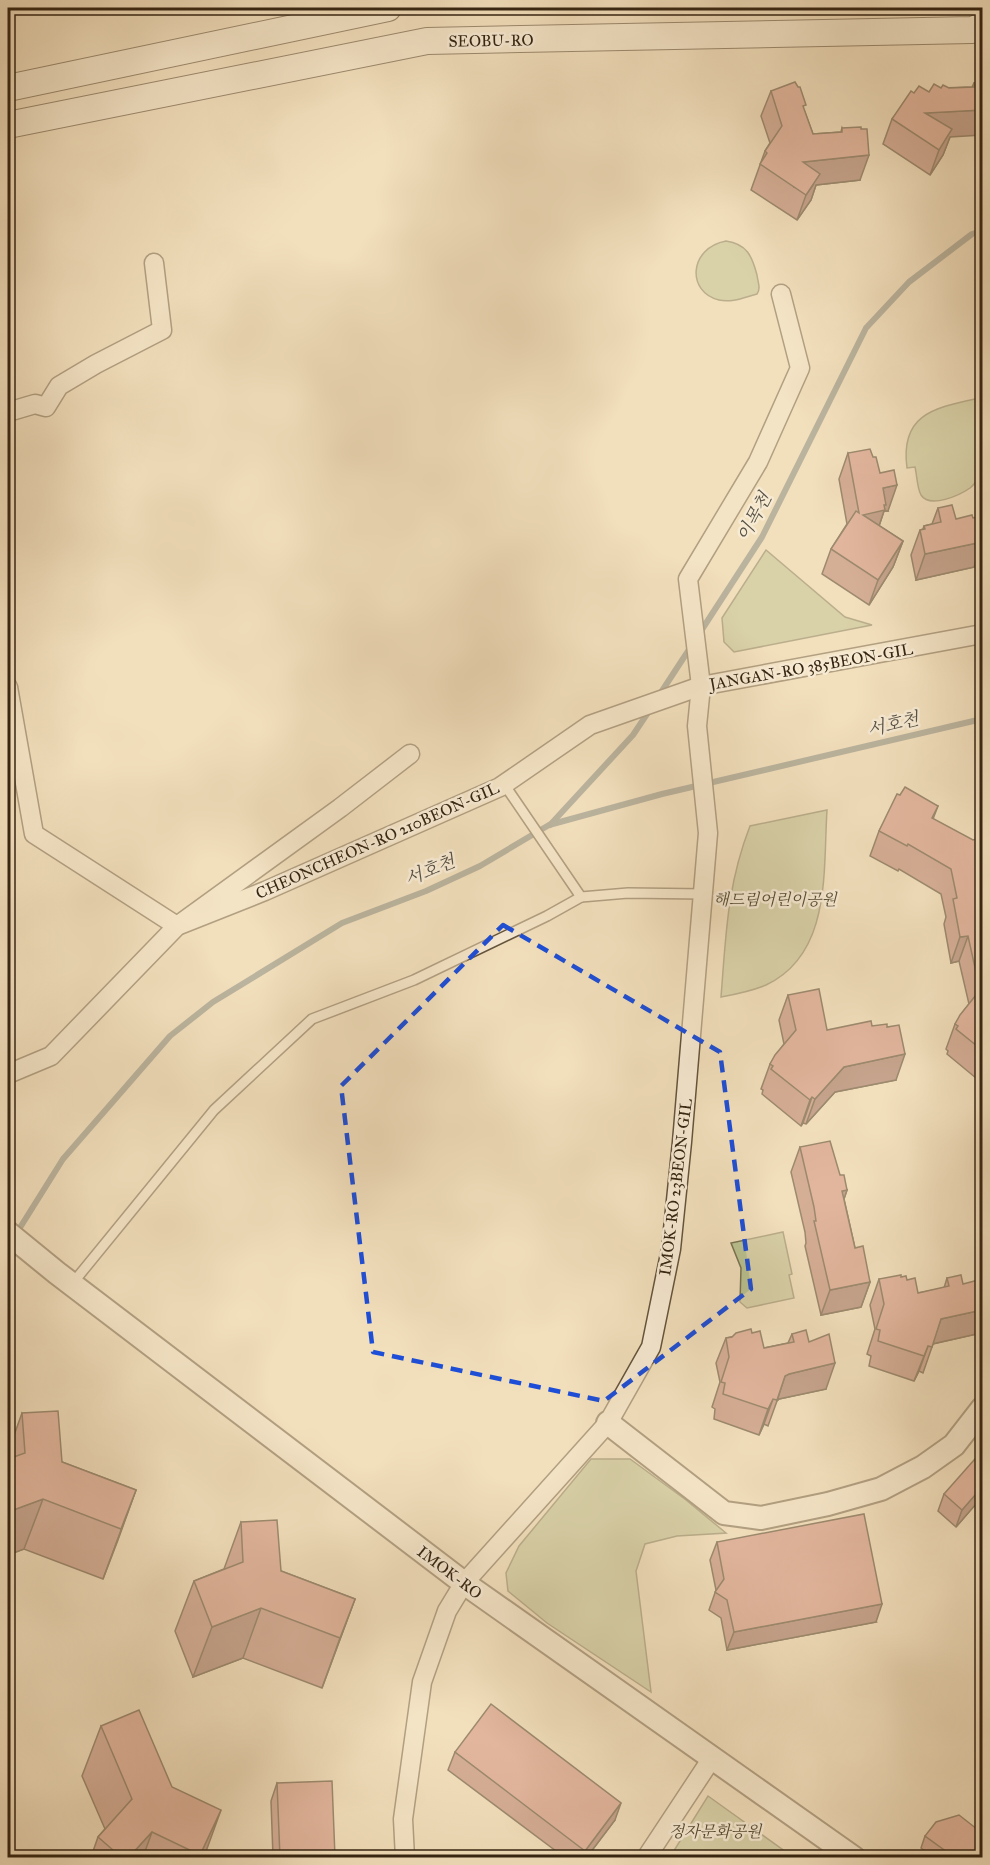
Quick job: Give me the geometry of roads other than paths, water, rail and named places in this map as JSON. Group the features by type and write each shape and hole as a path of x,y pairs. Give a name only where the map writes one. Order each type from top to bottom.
{"main road":[{"path":"8,88 388,8"},
{"name":"SEOBU-RO","path":"8,124 427,41 972,30 982,26"}],"street":[{"path":"8,412 35,404 46,407 59,387 96,364 162,330 154,263"},
{"name":"JANGAN-RO 385BEON-GIL","path":"781,294 800,368 758,462 688,579 701,686 982,634"},
{"name":"CHEONCHEON-RO 210BEON-GIL","path":"177,926 265,891 506,787 590,725 701,686"},
{"name":"IMOK-RO 23BEON-GIL","path":"405,1857 402,1819 422,1682 447,1611 464,1583 608,1423 651,1347 671,1249 704,894 708,833 697,726 701,686"},
{"path":"8,687 34,834 177,926"},
{"name":"CHEONCHEON-RO 210BEON-GIL","path":"8,1074 51,1056 177,926 340,808 410,754"},
{"name":"IMOK-RO","path":"8,1233 464,1583 854,1857"},
{"path":"608,1423 724,1513 761,1518 828,1504 881,1489 923,1467 954,1445 982,1409"},
{"path":"646,1857 712,1758"}],"lane":[{"path":"506,787 580,897"},
{"path":"64,1278 214,1110 312,1019 414,980 547,916 580,897 628,892 704,894"}],"waterway":[{"name":"이목천","path":"699,634 762,537 866,328 909,282 972,234 982,231"},
{"name":"이목천","path":"658,697 692,645"},
{"name":"이목천","path":"550,825 633,735 651,708"},
{"name":"서호천","path":"16,1234 63,1159 170,1036 213,1002 342,923 426,891 480,866 549,825 662,794 982,719"}],"park label":[{"name":"해드림어린이공원","path":"775,899"},
{"name":"정자문화공원","path":"715,1831"}]}
